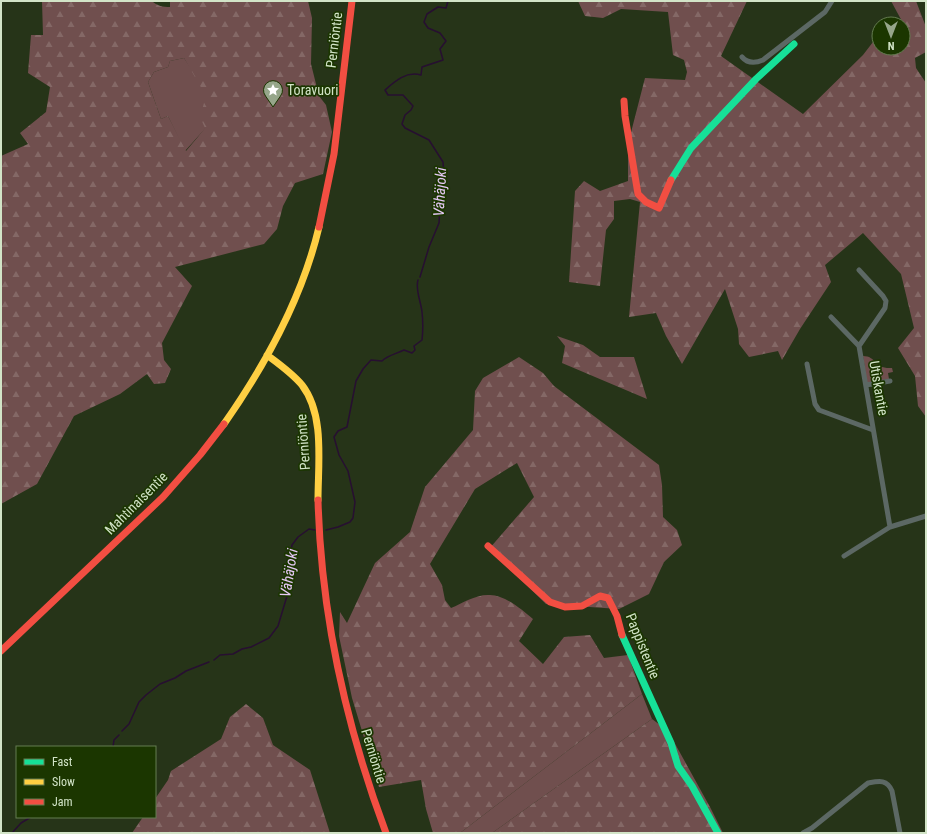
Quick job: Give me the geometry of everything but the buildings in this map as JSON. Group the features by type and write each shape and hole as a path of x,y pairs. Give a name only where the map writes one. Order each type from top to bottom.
{"main road":[{"name":"Perniöntie","path":"352,1 335,153 315,246 295,300 267,355 288,370 301,383 310,397 315,411 318,437 320,538 324,584 332,637 356,743 386,833"},
{"path":"624,101 625,116 639,196 643,200 659,208 669,183 691,148 756,79 794,44"},
{"name":"Mahtinaisentie","path":"1,651 154,506 179,480 206,448 233,412 267,355"},
{"name":"Pappistentie","path":"488,546 545,598 557,605 573,607 582,606 600,596 608,598 617,616 628,650 671,743 678,766 692,786 718,833"}],"street":[{"path":"742,57 750,62 758,63 763,60 825,12 832,1"},
{"name":"Utiskantie","path":"859,270 886,301 885,308 859,346 890,527"},
{"path":"831,317 859,346"},
{"path":"807,364 815,404 819,410 873,430"},
{"path":"866,385 890,381"},
{"path":"844,556 890,527 926,516"},
{"path":"803,833 812,828 868,783 876,781 885,782 890,785 900,833"}],"green space":[{"path":"42,1 152,1 160,6 170,7 170,1 308,1 312,18 311,64 319,96 326,105 332,132 323,174 295,183 283,206 277,229 264,244 175,267 192,286 162,343 164,360 171,369 165,383 154,384 147,374 120,394 74,416 37,484 1,504 1,156 28,144 20,133 46,112 50,87 28,73 31,35 43,35","holes":["184,58 206,96 200,117 205,128 186,151 168,116 161,119 148,82 154,72 168,67 170,61"]},
{"path":"578,1 747,1 721,56 803,114 863,55 871,45 871,56 911,56 911,16 899,16 891,1 916,1 926,27 926,52 915,58 916,68 926,83 926,417 918,406 915,376 898,348 914,328 901,274 863,233 825,265 831,282 800,329 782,360 778,351 749,357 739,344 738,329 725,289 682,364 666,336 656,313 629,317 640,202 630,199 614,201 614,219 606,230 600,286 569,282 575,191 584,181 600,191 628,181 628,144 645,78 685,80 687,72 684,60 673,55 668,12 621,9 603,18 585,16"},
{"path":"184,58 220,112 185,151 168,116 161,119 148,82 154,72 168,67 170,61"},
{"path":"557,336 583,345 600,357 634,357 647,399 562,363 565,346"},
{"path":"863,356 871,358 881,367 892,368 893,372 888,373 889,379 877,381 873,380 873,382 867,383"},
{"path":"519,357 543,373 554,386 659,465 662,485 663,517 677,530 682,545 664,562 649,594 619,609 546,604 489,549 534,497 517,463 475,489 430,564 442,585 445,600 451,608 475,597 485,595 502,597 507,600 533,619 519,641 543,664 564,637 590,635 604,658 628,655 642,694 460,833 433,833 426,809 421,780 379,787 352,698 339,636 340,612 347,623 375,563 410,532 425,487 473,430 475,391 483,378"},
{"path":"642,694 652,719 492,833 460,833"},
{"path":"246,704 263,718 273,745 310,770 330,833 132,833 142,818 156,818 156,798 168,780 171,771 221,739 230,717"},
{"path":"652,719 668,731 723,833 492,833"}],"waterway":[{"name":"Vähäjoki","path":"420,277 429,247 439,223 441,187 444,176 443,162 429,140 405,128 402,124 405,115 413,106 403,95 388,95 385,90 393,83 410,74 421,75 422,67 443,60 440,49 446,41 440,33 428,28 424,22 427,14 438,7 446,8 448,1"},
{"name":"Vähäjoki","path":"326,530 350,522 353,518 355,502 348,471 339,455 334,437 338,431 347,427 356,381 363,369 371,360 382,361 389,356 404,350 412,353 415,350 414,346 422,340 423,319 417,284 418,280"},
{"name":"Vähäjoki","path":"214,660 220,655 233,654 269,638 278,626 287,596 290,580 287,571 292,545 298,537 309,529 315,530"},
{"name":"Vähäjoki","path":"122,731 129,724 139,702 146,695 160,684 175,678 186,671 209,662"},
{"name":"Vähäjoki","path":"113,746 114,740 119,735"},
{"name":"Vähäjoki","path":"12,833 21,823 29,818"}],"traffic: fast":[{"path":"671,180 691,148 756,79 794,44"},
{"path":"622,635 671,743 678,766 692,786 718,833"}],"traffic: slow":[{"path":"224,424 254,378 281,330 303,280 319,227"},
{"path":"267,355 290,373 302,385 314,410 319,440 318,500"}],"traffic: jam":[{"path":"319,227 334,154 352,1"},
{"path":"624,101 625,116 638,194 646,202 659,208 671,180"},
{"path":"1,651 163,497 200,455 224,424"},
{"path":"318,500 324,585 338,669 359,752 386,833"},
{"path":"488,546 550,602 565,607 582,606 600,596 608,598 617,616 622,635"}],"place":[{"name":"Toravuori","path":"273,107"}]}
